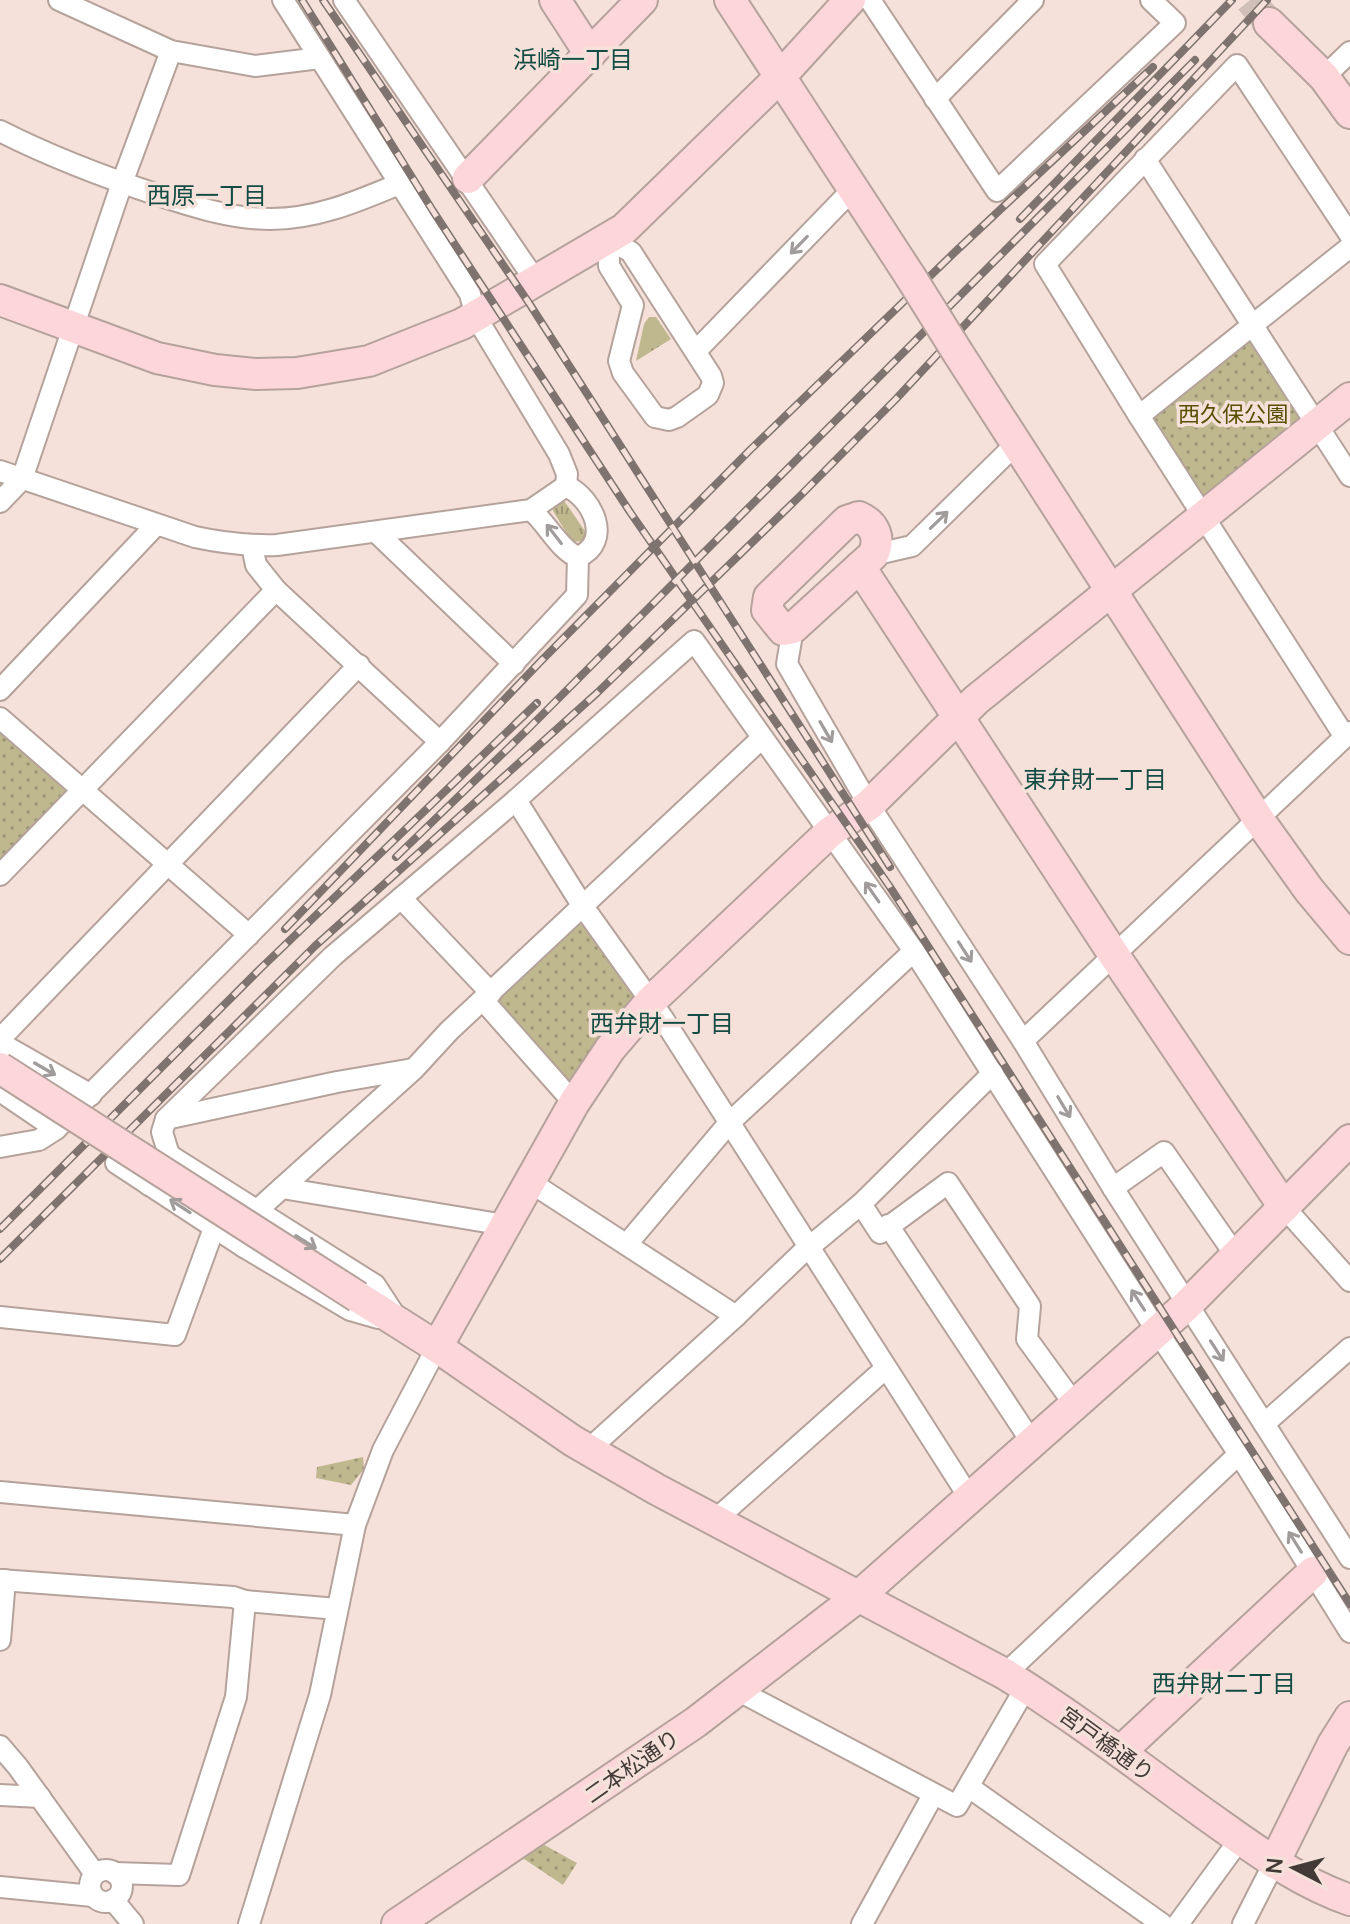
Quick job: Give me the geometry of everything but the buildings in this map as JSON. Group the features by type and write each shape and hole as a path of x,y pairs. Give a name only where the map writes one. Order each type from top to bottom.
{"street":[{"path":"59,0 92,5 171,51 255,66 320,58"},
{"path":"283,0 470,294 476,317 559,454 567,474 566,486"},
{"path":"344,0 535,280"},
{"path":"555,0 590,54"},
{"path":"468,178 642,0"},
{"path":"730,0 1259,820 1348,933"},
{"path":"0,300 174,363 256,374 297,373 369,361 476,317 609,239 640,217 779,78 850,0"},
{"path":"870,0 997,191 1175,23 1151,0"},
{"path":"935,99 1033,0"},
{"path":"1269,23 1324,77 1350,113"},
{"path":"0,502 22,479 122,183 171,51"},
{"path":"1324,77 1350,52"},
{"path":"1023,1041 1348,734 1203,517 1045,264 1237,65 1350,235"},
{"path":"0,131 41,152 210,212 271,219 335,210 399,184"},
{"path":"1145,159 1350,476"},
{"path":"696,351 853,189"},
{"path":"609,239 631,252 711,376 713,383 708,395 677,417 661,420 655,417 623,373 619,361 633,305 609,266 609,239"},
{"path":"1139,416 1350,247"},
{"path":"633,305 652,300 666,304"},
{"path":"249,1924 320,1695 355,1525 383,1450 574,1103 610,1049 650,1002 830,832 869,805 959,715 1350,398"},
{"path":"866,561 912,546 1015,445"},
{"path":"0,471 156,525 227,544 252,546 531,510 566,486"},
{"path":"531,510 542,518 570,555 578,557 593,547 598,523 581,497 566,486"},
{"path":"853,518 865,519 876,532 878,539 866,561 793,628 783,630 770,616 767,610 769,597 853,518"},
{"path":"0,690 156,525"},
{"path":"376,532 514,664"},
{"path":"252,546 256,565 276,590 440,742"},
{"path":"0,1147 39,1140 56,1129 440,742 577,595 578,557"},
{"path":"866,561 959,715 1114,955 1284,1207 1350,1281"},
{"path":"0,875 276,590"},
{"path":"793,628 787,664 869,805 1023,1041 1187,1305 1347,1544"},
{"path":"401,1324 375,1285 169,1155 162,1132 166,1119 333,956 516,800 694,641 914,951 1239,1454 1350,1632"},
{"path":"91,1095 0,1041 359,665"},
{"path":"0,718 249,935"},
{"path":"244,1247 258,1211 414,1069 449,1031 762,738"},
{"path":"516,800 582,905 729,1123 969,1497"},
{"path":"401,898 487,996 574,1103"},
{"path":"627,1244 729,1123 914,951"},
{"name":"宮戸橋通り","path":"0,1068 437,1347 588,1450 714,1521 1015,1680 1274,1863 1327,1892 1350,1900"},
{"path":"166,1119 337,1082 414,1069"},
{"path":"588,1450 802,1253 861,1204 993,1073"},
{"path":"0,1091 56,1129"},
{"name":"二本松通り","path":"397,1924 739,1691 859,1596 1187,1305 1350,1140"},
{"path":"1113,1188 1164,1152 1236,1256"},
{"path":"149,1185 169,1155"},
{"path":"116,1163 244,1247 350,1310 401,1324"},
{"path":"530,1182 736,1316"},
{"path":"861,1204 880,1233 948,1183 1030,1306 1027,1339 1075,1405"},
{"path":"282,1188 505,1225"},
{"path":"888,1225 1033,1444"},
{"path":"0,1317 175,1335 214,1228"},
{"path":"1264,1424 1350,1348"},
{"path":"714,1521 886,1368"},
{"path":"739,1691 957,1806 969,1787 1015,1680 1239,1454"},
{"path":"0,1492 355,1525"},
{"path":"1120,1752 1313,1572"},
{"path":"0,1640 2,1580 233,1597 245,1601 337,1609"},
{"path":"133,1924 90,1887 105,1873 179,1875 236,1697 245,1601"},
{"path":"1243,1924 1333,1744 1350,1717"},
{"path":"0,1746 105,1873 122,1887 103,1898 0,1887"},
{"path":"969,1787 1162,1924"},
{"path":"0,1795 40,1797"},
{"path":"862,1924 933,1795"},
{"path":"1178,1924 1240,1839"}],"green space":[{"path":"649,317 656,317 671,339 636,361 644,324"},
{"name":"西久保公園","path":"1244,342 1256,343 1302,414 1298,425 1206,499 1197,496 1151,416"},
{"path":"565,502 587,534 584,541 572,542 553,511 553,504"},
{"path":"0,728 66,785 65,797 0,865"},
{"path":"578,924 587,925 635,996 574,1084 566,1084 499,1008 500,998"},
{"path":"363,1457 364,1469 351,1485 316,1478 317,1467"},
{"path":"539,1842 577,1863 563,1885 524,1859 525,1852"}],"tunnel":[{"path":"1250,0 1269,23"}],"railway":[{"path":"302,0 433,211 630,512 890,887 1350,1604"},
{"path":"323,0 529,303 890,867"},
{"path":"1020,219 1232,0"},
{"path":"0,1259 315,946 597,693 801,495 896,399 1267,0"},
{"path":"396,857 528,729 1195,60"},
{"path":"285,929 542,660 749,451 1153,67"},
{"path":"0,1229 261,968 537,703"}],"district":[{"name":"浜崎一丁目","path":"573,58"},
{"name":"西原一丁目","path":"207,194"},
{"name":"東弁財一丁目","path":"1095,778"},
{"name":"西弁財一丁目","path":"662,1022"},
{"name":"西弁財二丁目","path":"1224,1682"}]}
